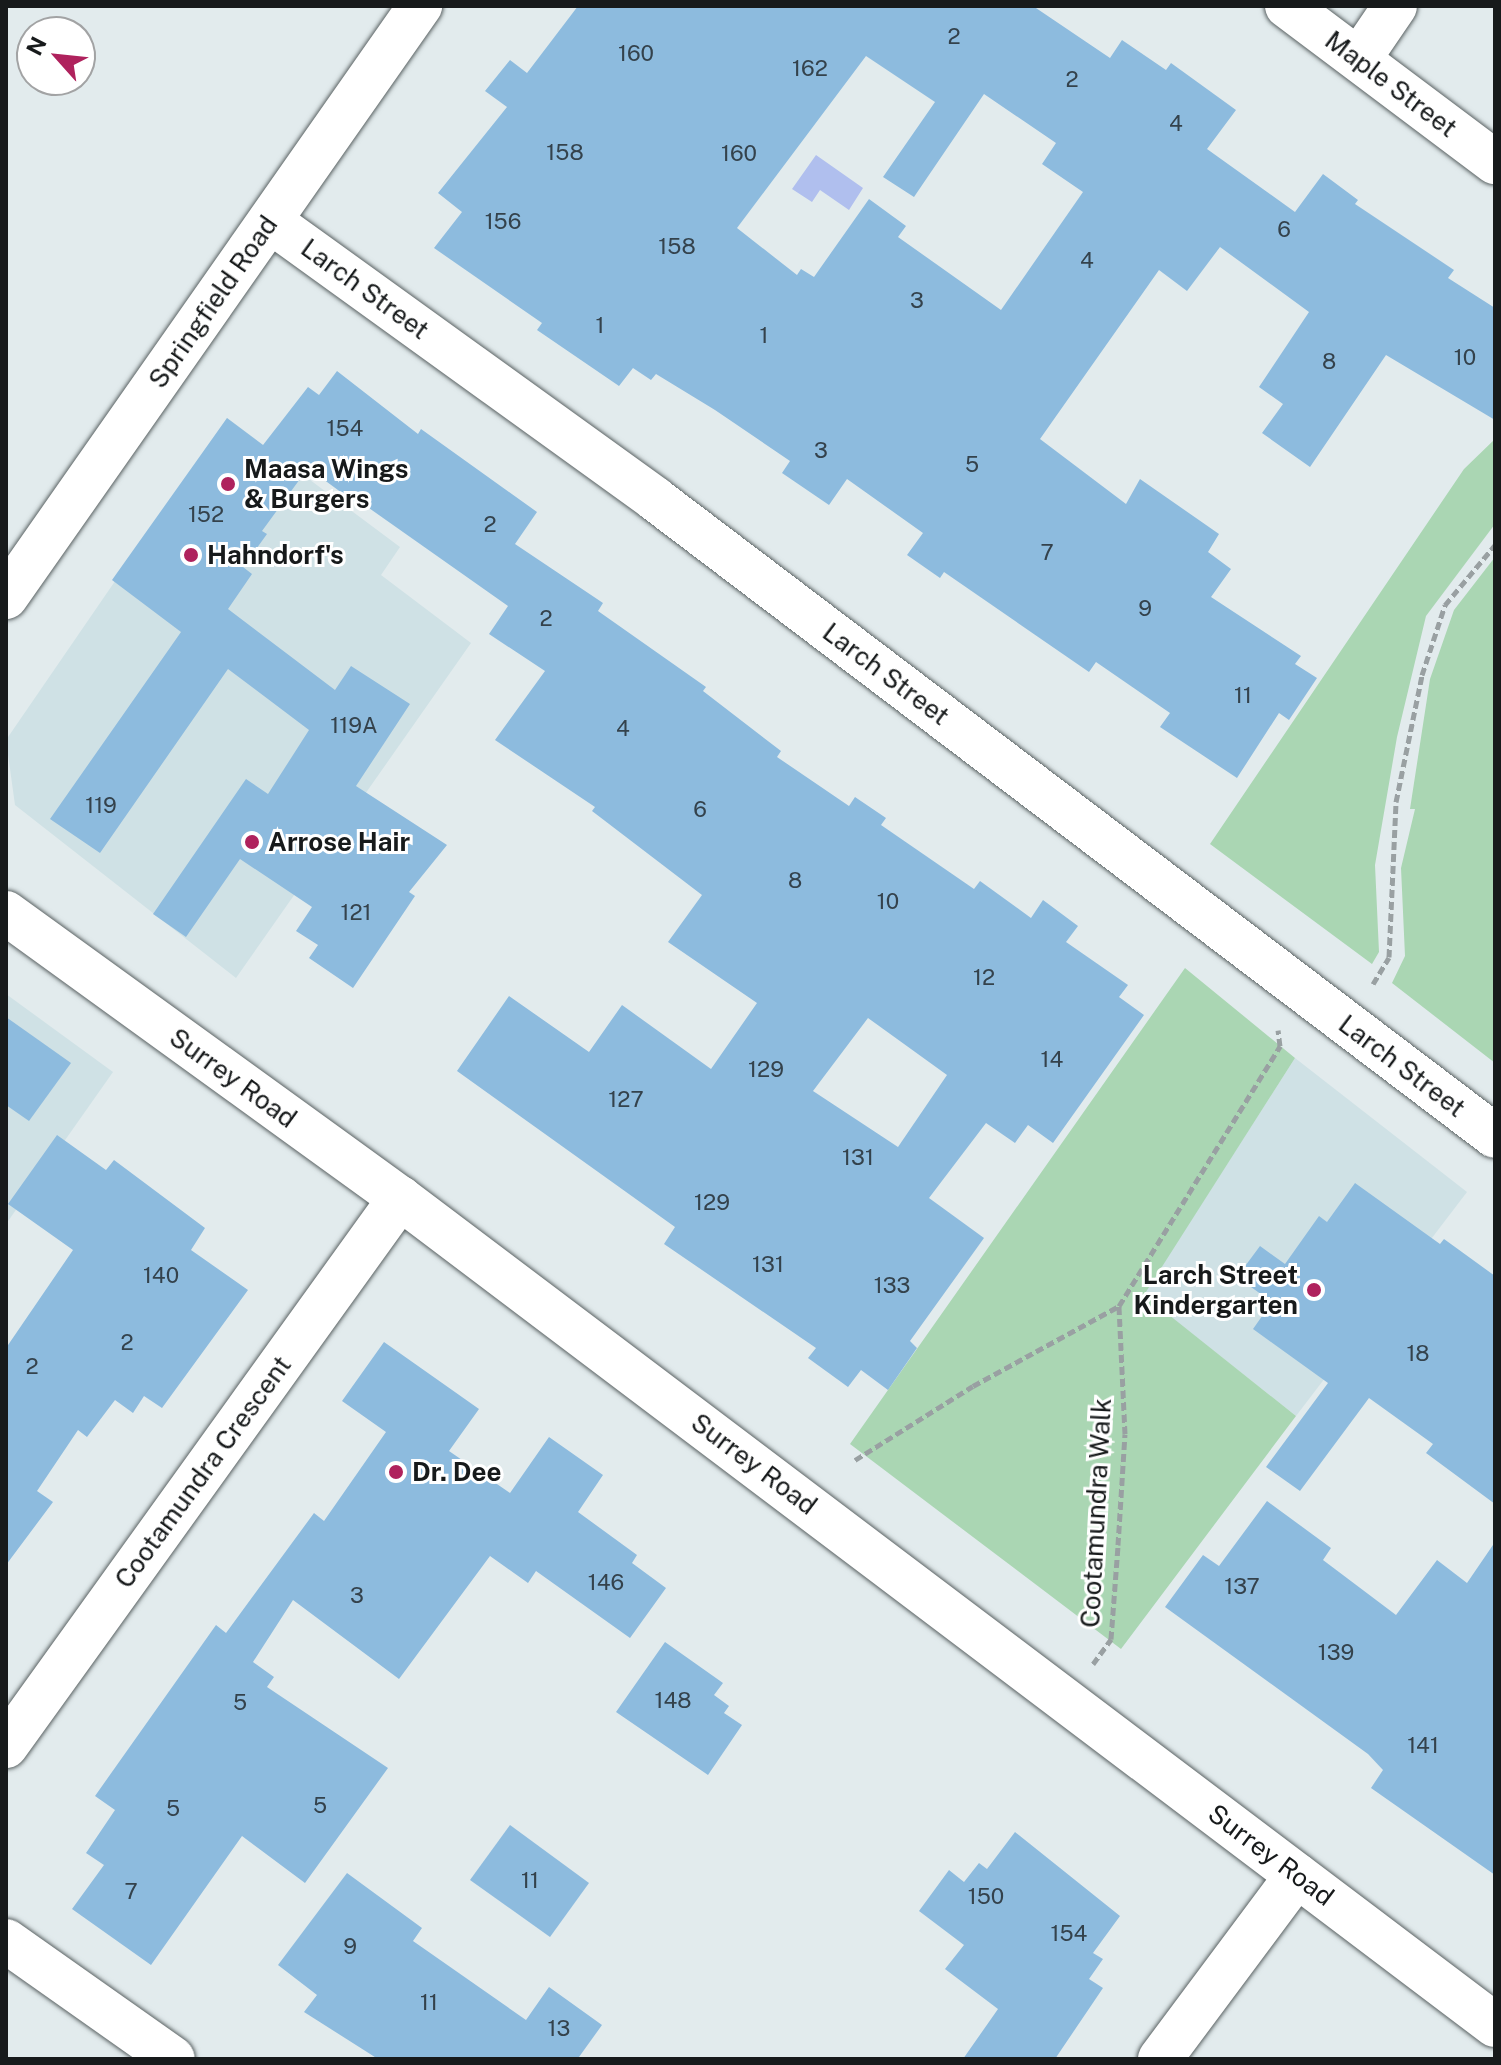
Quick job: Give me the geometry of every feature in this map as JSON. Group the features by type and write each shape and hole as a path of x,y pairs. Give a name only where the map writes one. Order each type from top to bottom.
{"street":[{"name":"Springfield Road","path":"6,597 420,6"},
{"name":"Maple Street","path":"1287,6 1495,162"},
{"path":"1359,59 1395,6"},
{"name":"Larch Street","path":"270,221 655,499 1495,1136"},
{"name":"Surrey Road","path":"6,913 400,1198 1495,2025"},
{"name":"Cootamundra Crescent","path":"6,1746 400,1198"},
{"path":"1160,2059 1297,1875"},
{"path":"6,1941 173,2059"}],"path":[{"path":"855,1460 973,1386 1119,1306 1280,1046 1278,1026 1308,994 1363,989 1373,984 1389,957 1396,802 1422,675 1445,605 1495,545"},
{"name":"Cootamundra Walk","path":"1066,1700 1111,1639 1125,1434 1119,1306"}],"shaded area":[{"path":"227,418 400,547 381,575 471,643 236,978 15,805 6,740"},
{"path":"6,994 113,1072 6,1224"},
{"path":"1295,1058 1467,1192 1296,1416 1143,1295"}],"green space":[{"path":"1495,439 1495,524 1426,616 1397,737 1375,865 1379,952 1372,964 1210,844 1464,469"},
{"path":"1495,557 1495,1063 1392,983 1405,956 1401,868 1415,809 1410,809 1430,679 1454,610"},
{"path":"1185,968 1295,1058 1144,1295 1296,1416 1121,1649 850,1444"}],"water":[{"path":"816,155 863,188 849,210 820,190 812,202 792,189"}],"building":[{"path":"578,6 1033,6 1110,58 1122,40 1166,70 1171,63 1236,110 1207,149 1295,212 1323,174 1358,200 1355,204 1454,270 1448,278 1495,308 1495,420 1386,355 1310,467 1262,433 1283,404 1259,387 1309,312 1220,247 1187,291 1159,270 1040,439 1126,504 1140,479 1219,534 1208,552 1231,569 1211,597 1301,656 1295,664 1317,678 1289,720 1279,713 1237,778 1160,727 1170,713 1096,662 1089,672 944,572 940,578 907,555 923,533 847,479 829,505 782,473 790,461 715,410 656,374 651,380 633,368 619,386 537,330 542,323 434,248 462,212 438,193 507,107 485,91 510,60 527,73","holes":["866,56 935,102 883,177 914,197 984,94 1056,143 1042,164 1083,192 1001,310 898,237 906,226 869,199 814,277 801,269 797,275 737,228"]},
{"path":"337,371 418,434 421,429 537,512 515,544 603,603 598,611 706,687 703,691 781,751 777,757 849,806 855,797 886,818 881,825 974,889 980,881 1031,918 1043,900 1078,926 1066,942 1128,985 1119,997 1144,1015 1053,1143 1028,1125 1015,1143 986,1123 929,1198 984,1238 910,1341 917,1348 888,1390 861,1370 848,1387 808,1358 816,1348 664,1244 675,1227 457,1071 509,996 589,1052 622,1005 711,1069 757,1003 668,942 702,895 592,811 595,807 495,740 545,671 489,634 508,606 359,501 357,504 308,468 262,531 267,534 243,567 252,574 228,609 335,690 351,666 410,704 356,786 447,845 409,892 415,896 353,988 309,958 318,945 296,931 312,907 240,859 186,937 153,914 246,779 268,794 309,730 228,669 100,853 50,819 181,632 112,580 227,418 263,445 308,387 319,395","holes":["868,1018 947,1075 898,1147 813,1091"]},
{"path":"6,1017 71,1063 29,1121 6,1105"},
{"path":"57,1135 106,1170 114,1160 205,1228 191,1250 248,1290 162,1408 144,1396 133,1413 115,1400 87,1437 78,1430 37,1491 53,1502 6,1565 6,1348 73,1250 8,1204"},
{"path":"1355,1183 1440,1244 1444,1239 1495,1276 1495,1504 1426,1453 1433,1444 1369,1398 1300,1491 1266,1467 1328,1383 1253,1329 1272,1302 1237,1277 1260,1246 1285,1264 1319,1216 1327,1222"},
{"path":"384,1342 479,1409 449,1451 510,1493 549,1437 603,1475 578,1512 637,1555 632,1563 666,1588 630,1638 536,1571 528,1583 490,1556 399,1679 293,1600 253,1662 274,1677 267,1687 388,1768 305,1883 242,1836 151,1965 72,1909 104,1865 86,1853 115,1810 95,1796 216,1625 226,1633 314,1513 324,1521 386,1432 342,1401"},
{"path":"1267,1501 1331,1548 1323,1560 1396,1615 1437,1560 1467,1583 1495,1542 1495,1875 1371,1788 1383,1770 1368,1754 1165,1607 1203,1555 1219,1566"},
{"path":"665,1642 723,1683 714,1695 729,1706 724,1713 742,1725 708,1775 616,1712"},
{"path":"510,1825 589,1883 550,1937 470,1880"},
{"path":"1015,1832 1120,1916 1093,1953 1103,1959 1089,1979 1103,1988 1055,2059 963,2059 998,2009 945,1969 964,1945 919,1911 949,1870 964,1882 979,1863 987,1869"},
{"path":"347,1873 422,1928 413,1941 526,2020 549,1987 602,2025 579,2057 583,2059 378,2059 304,2012 317,1995 278,1965"}],"place":[{"name":"Maasa Wings & Burgers","path":"228,484"},
{"name":"Hahndorf's","path":"191,555"},
{"name":"Arrose Hair","path":"252,842"},
{"name":"Larch Street Kindergarten","path":"1314,1290"},
{"name":"Dr. Dee","path":"396,1472"}]}
